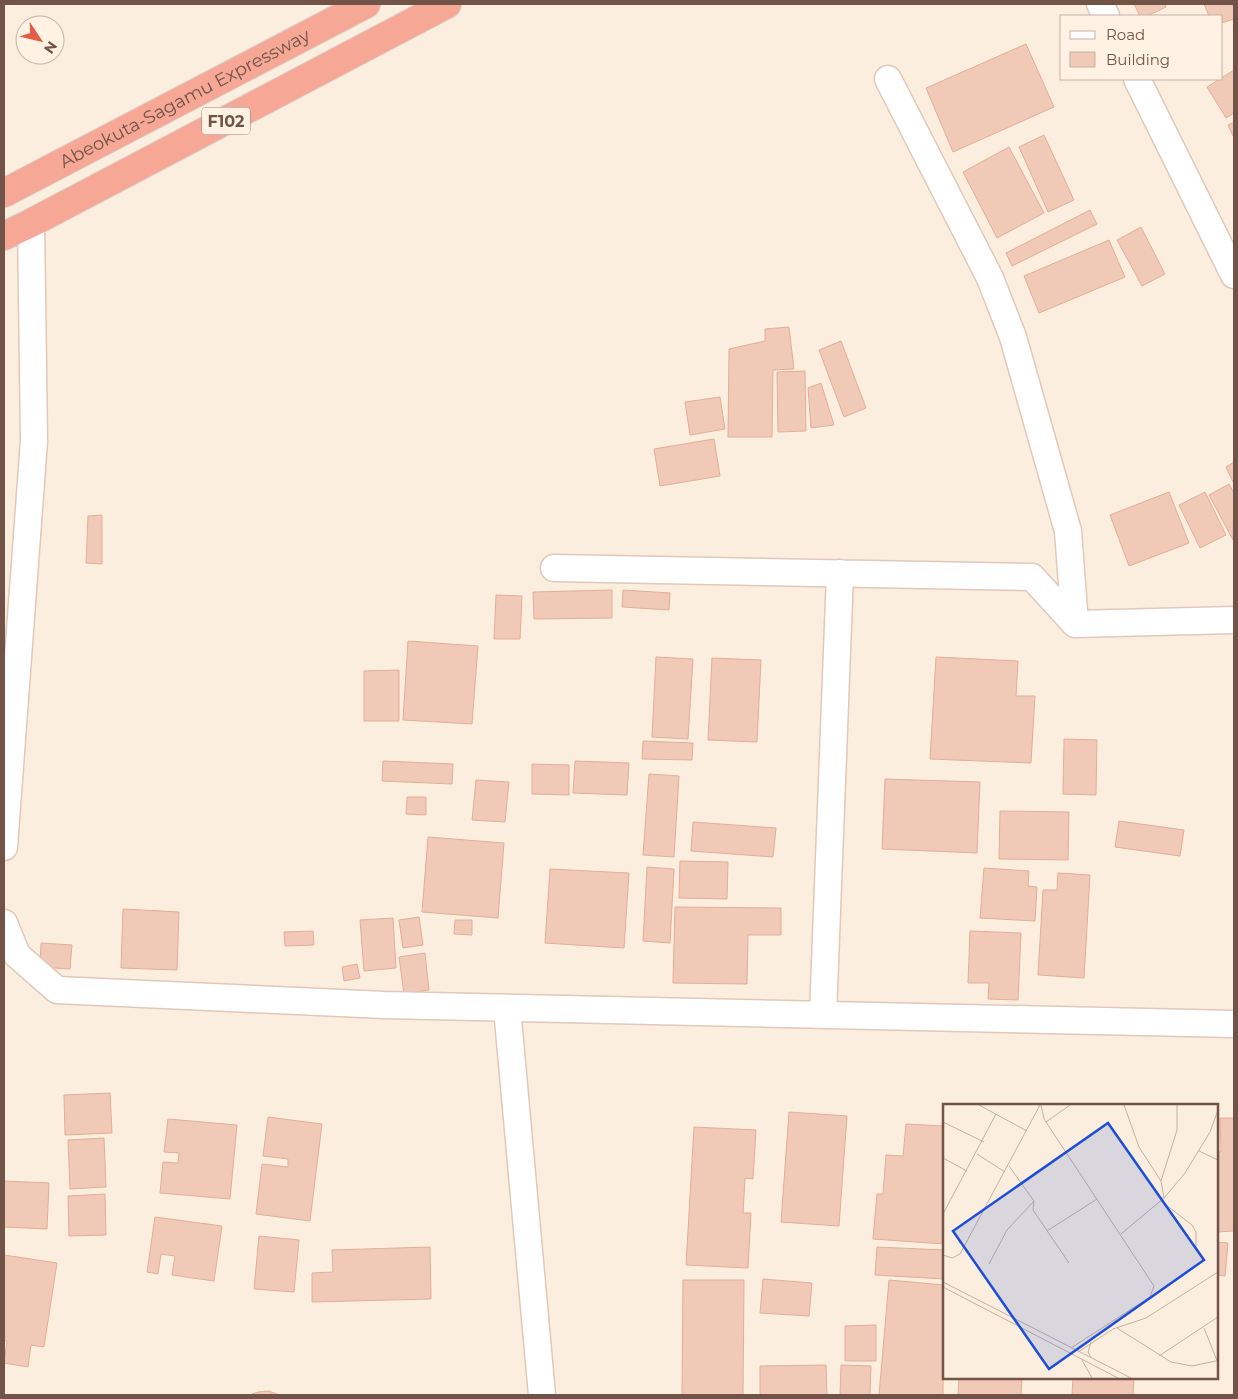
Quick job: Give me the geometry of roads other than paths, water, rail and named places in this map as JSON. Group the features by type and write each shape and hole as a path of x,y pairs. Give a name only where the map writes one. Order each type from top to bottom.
{"highway":[{"name":"Abeokuta-Sagamu Expressway","path":"4,193 366,4"},
{"name":"F102","path":"4,236 447,4"}],"street":[{"path":"888,79 990,278 1013,337 1068,531 1075,624"},
{"path":"1137,80 1234,275"},
{"path":"4,847 34,440 31,223"},
{"path":"554,568 1032,577 1075,624 1234,620"},
{"path":"823,1015 840,573"},
{"path":"4,923 17,955 57,990 374,1005 1234,1024"},
{"path":"508,1008 535,1393"}]}
